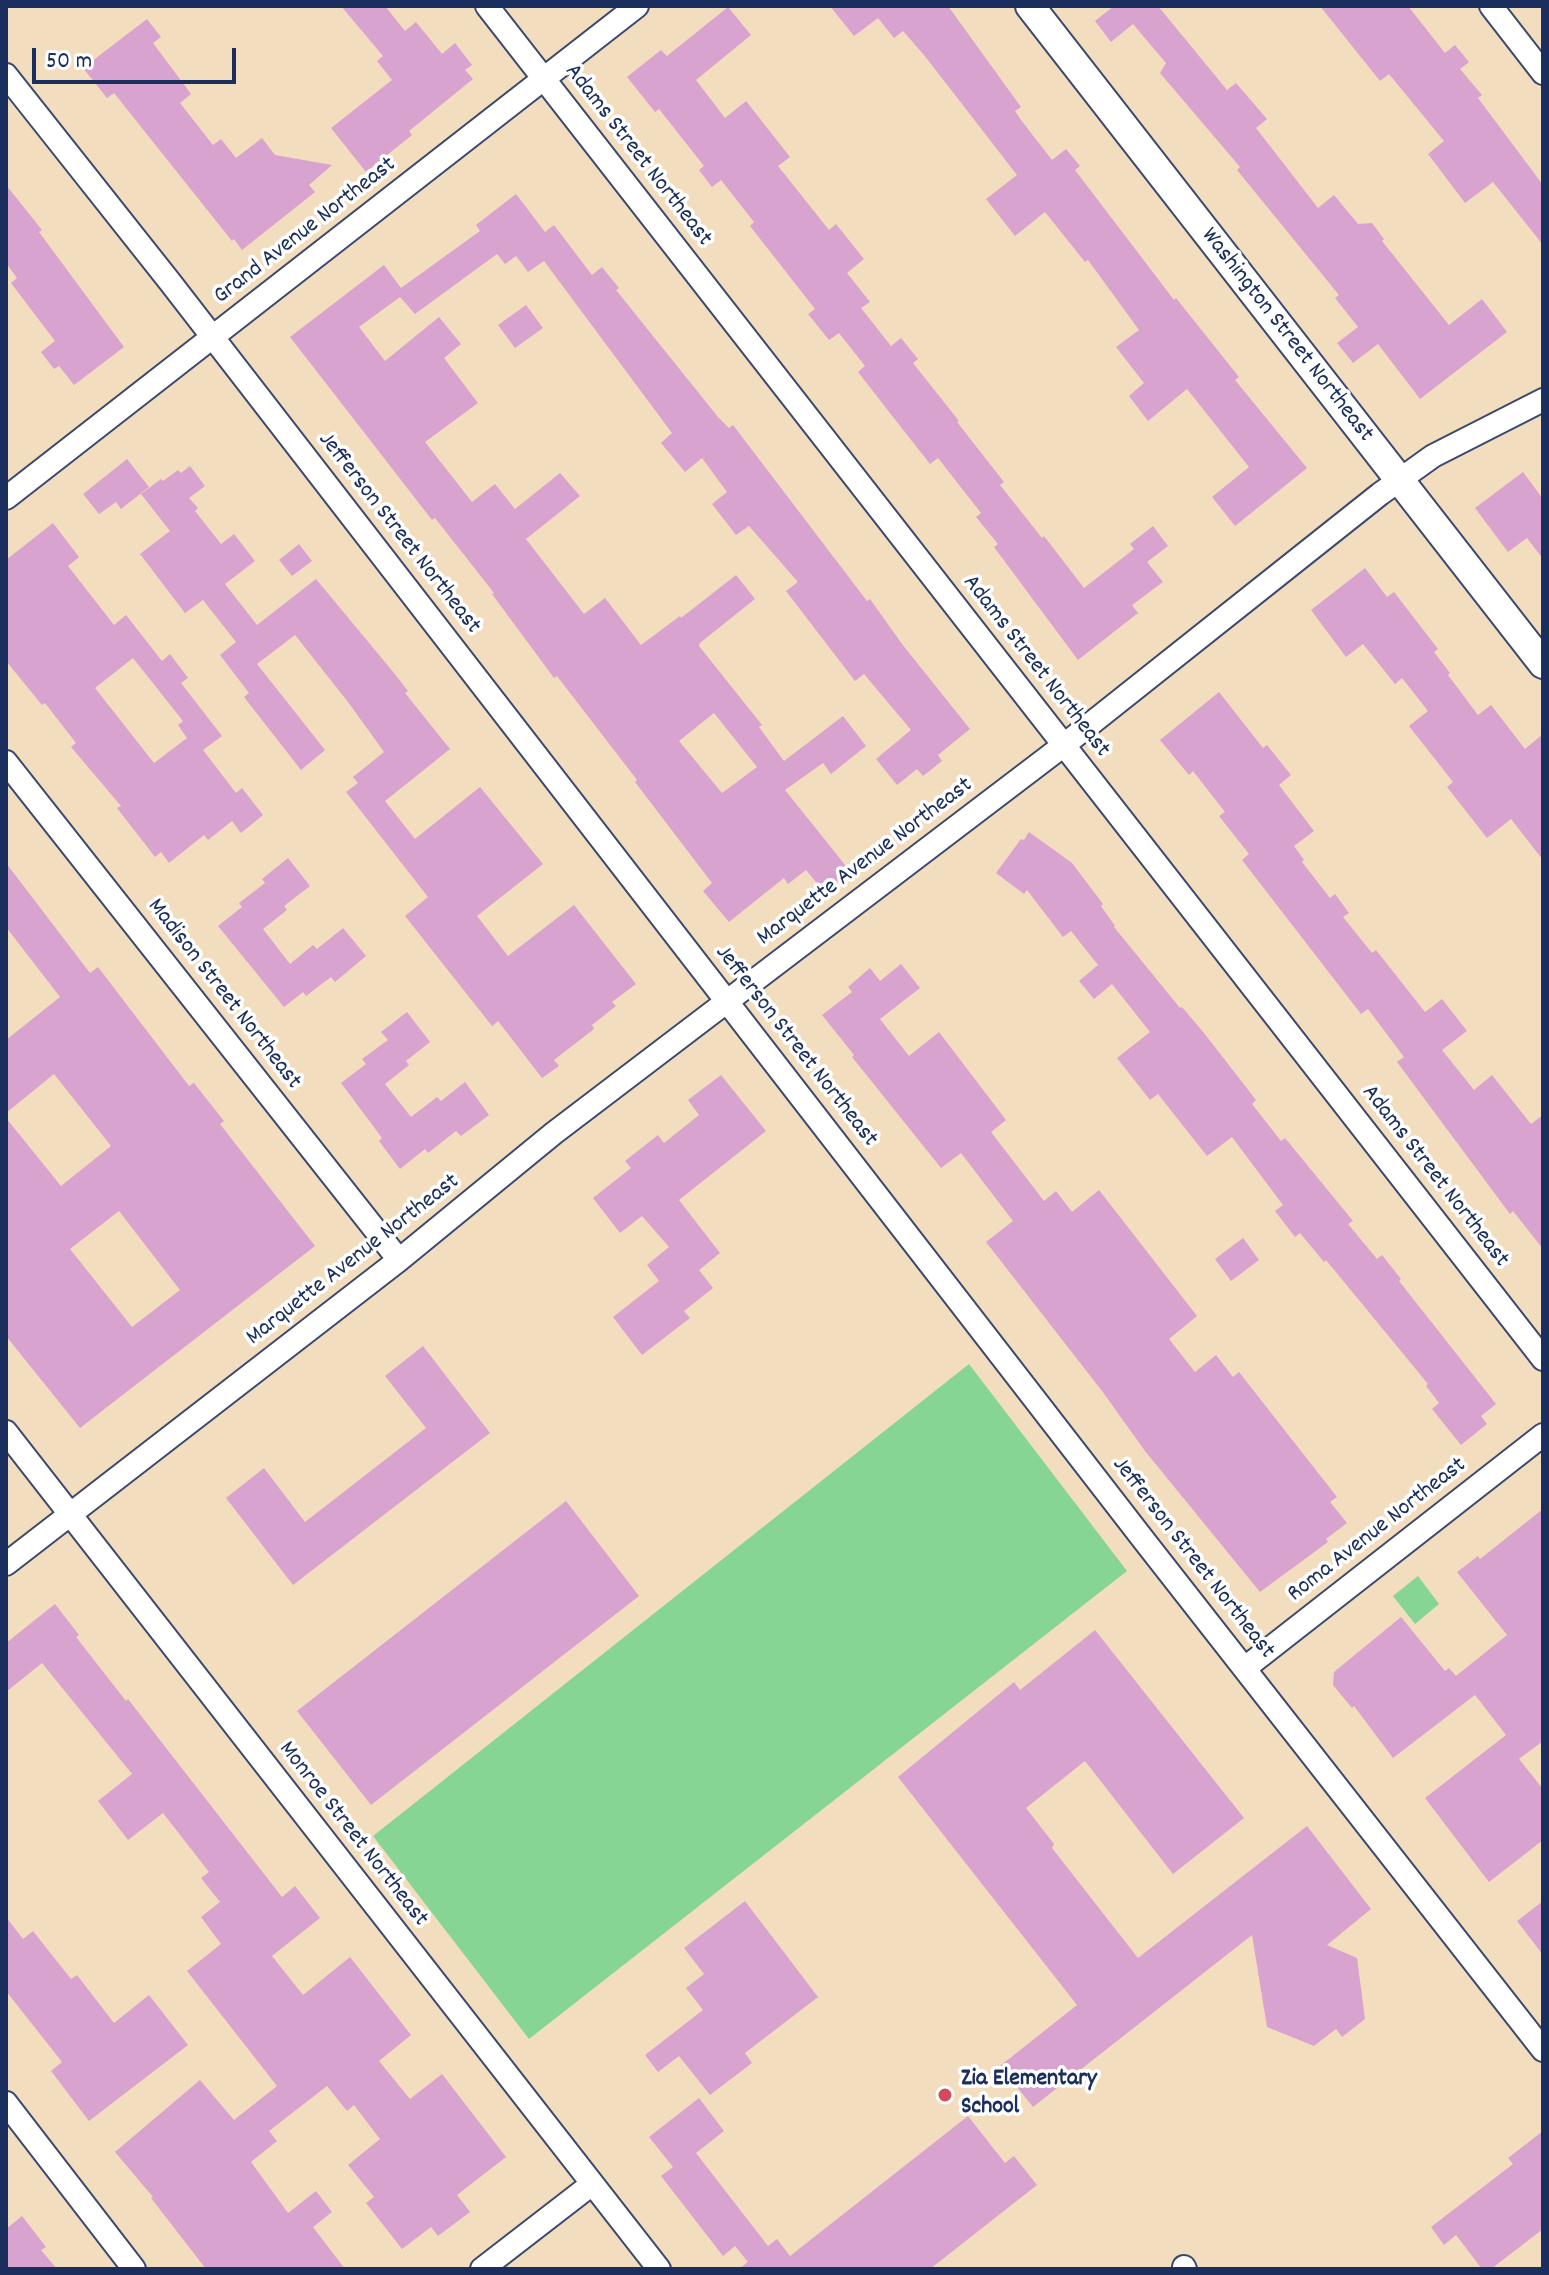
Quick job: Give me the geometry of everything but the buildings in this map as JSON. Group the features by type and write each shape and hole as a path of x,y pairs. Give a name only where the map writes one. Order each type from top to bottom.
{"street":[{"name":"Adams Street Northeast","path":"487,6 1543,1359"},
{"name":"Grand Avenue Northeast","path":"6,498 637,6"},
{"name":"Washington Street Northeast","path":"1030,6 1543,664"},
{"path":"1491,6 1543,73"},
{"name":"Jefferson Street Northeast","path":"6,75 170,282 1136,1531 1543,2050"},
{"name":"Marquette Avenue Northeast","path":"6,1564 399,1260 554,1133 1064,745 1398,480 1433,456 1543,400"},
{"name":"Madison Street Northeast","path":"6,762 399,1260"},
{"name":"Monroe Street Northeast","path":"6,1432 659,2269"},
{"name":"Roma Avenue Northeast","path":"1245,1668 1543,1435"},
{"path":"6,2103 134,2269"},
{"path":"482,2269 592,2184"}],"green space":[{"path":"969,1364 1127,1571 529,2039 373,1836"},
{"path":"1418,1576 1439,1604 1415,1624 1393,1596"}],"place":[{"name":"Zia Elementary School","path":"945,2095"}]}
